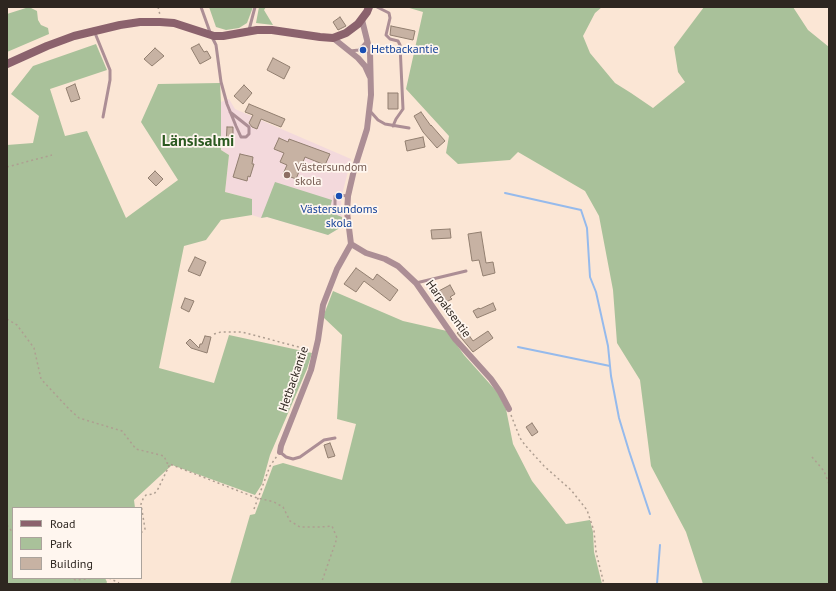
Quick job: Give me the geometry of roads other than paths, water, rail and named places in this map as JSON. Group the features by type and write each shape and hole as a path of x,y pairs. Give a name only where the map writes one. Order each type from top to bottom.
{"street":[{"path":"7,64 58,42 120,24 140,22 174,24 211,35 223,36 257,30 277,30 333,38 346,33 358,24 369,7"},
{"path":"351,244 347,212 348,196 354,170 367,129 370,112 370,52 362,20"},
{"path":"333,38 350,51 365,66 371,80"},
{"name":"Harpaksentie","path":"351,244 366,253 385,259 398,266 416,283 455,339 496,385 509,409"},
{"name":"Hetbackantie","path":"280,452 311,370 323,305 337,269 351,244"}],"lane":[{"path":"201,7 216,45 221,82 226,104 241,137 246,137 249,134 249,127 230,112"},
{"path":"248,32 255,7"},
{"path":"377,7 389,12 390,18 386,36 390,39 398,41 400,45 403,109 393,126"},
{"path":"94,31 110,70 110,80 103,117"},
{"path":"350,51 359,50 367,40"},
{"path":"370,112 382,122 393,126 409,128"},
{"path":"347,212 340,213 335,210 335,196 348,196"},
{"path":"416,283 466,271"},
{"path":"280,452 286,457 293,459 300,457 324,440 335,438"}],"waterway":[{"path":"505,193 581,210 587,228 590,277 596,292 608,346 611,376 619,418 650,514"},
{"path":"518,347 610,366"},
{"path":"657,584 660,545"}],"place":[{"name":"Hetbackantie","path":"363,50"},
{"name":"Västersundom skola","path":"287,175"},
{"name":"Västersundoms skola","path":"339,196"}],"district":[{"name":"Länsisalmi","path":"198,141"}]}
